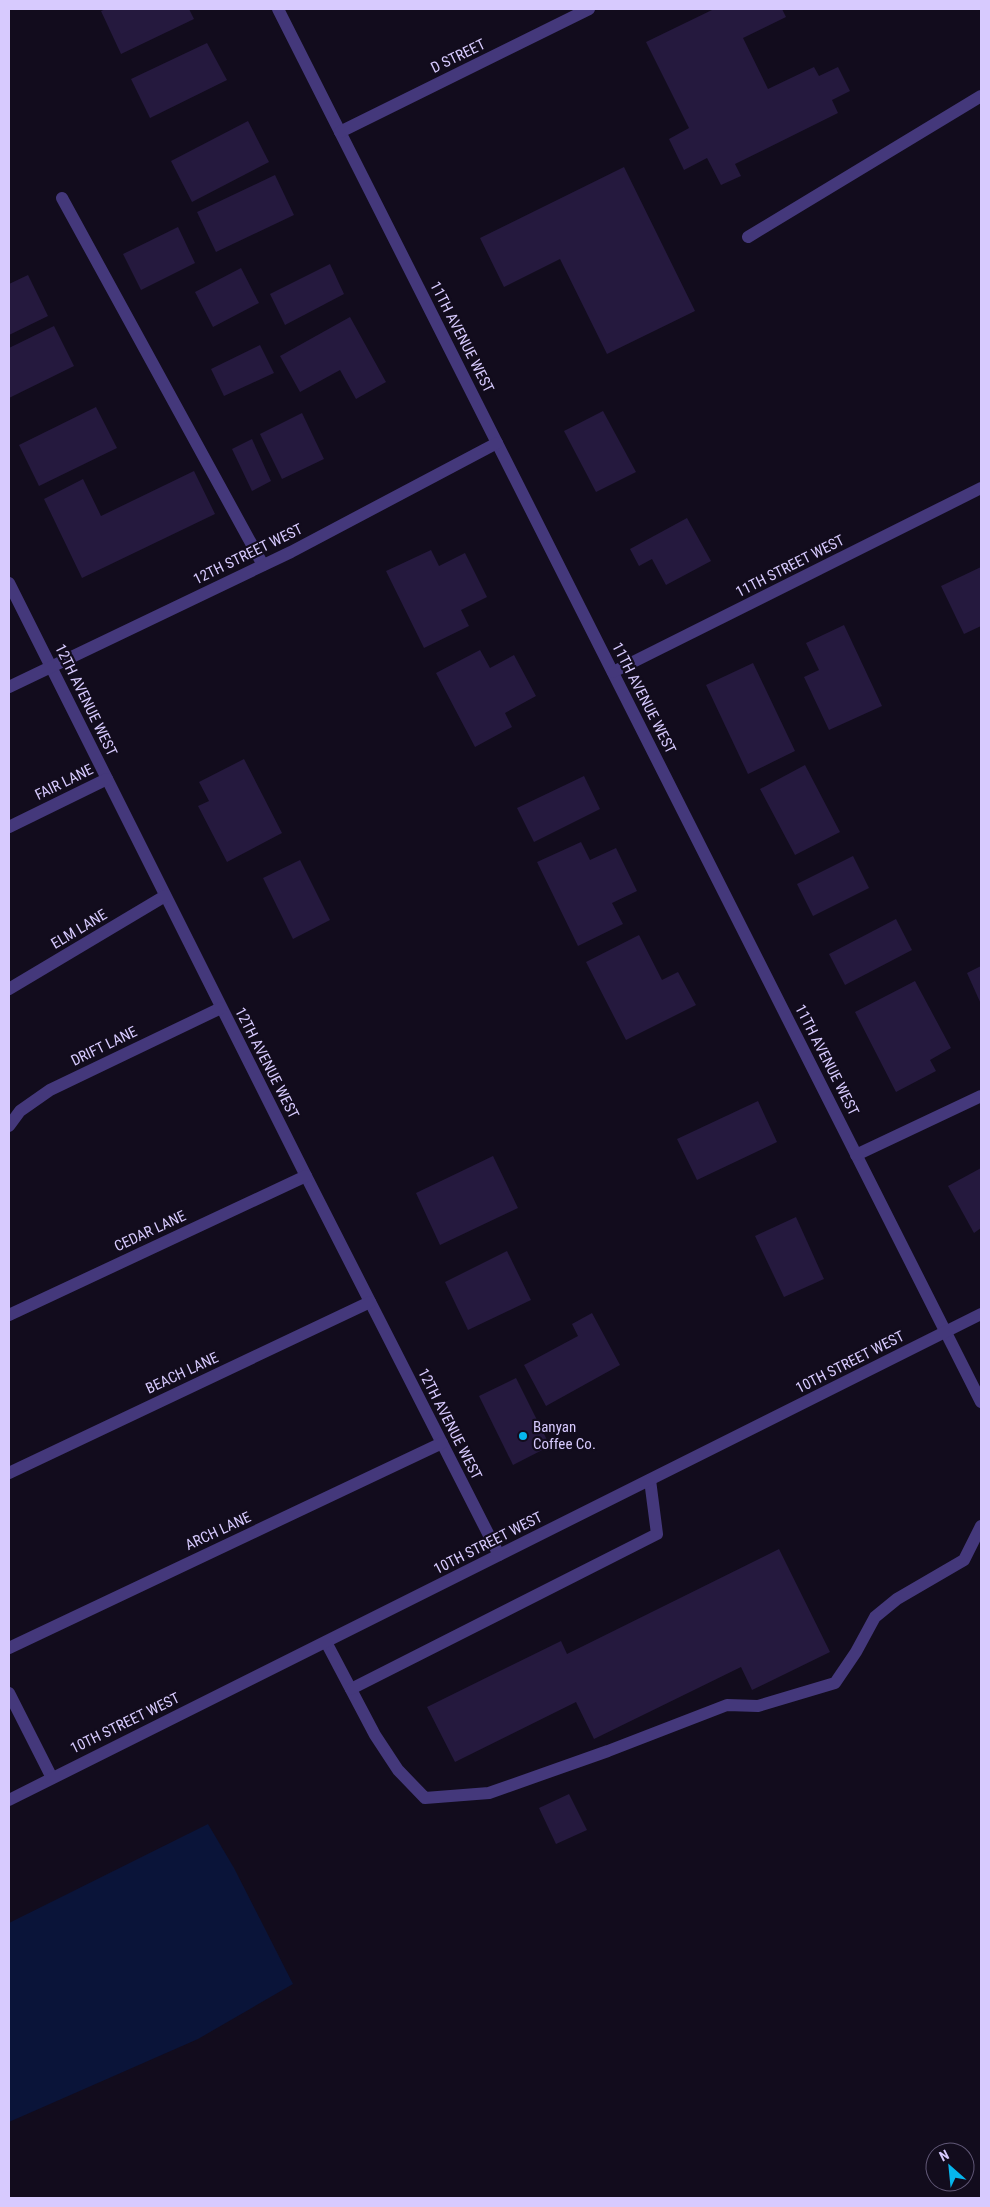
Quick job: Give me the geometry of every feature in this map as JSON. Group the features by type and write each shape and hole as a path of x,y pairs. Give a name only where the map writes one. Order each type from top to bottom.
{"street":[{"name":"11TH AVENUE WEST","path":"278,9 981,1402"},
{"name":"D STREET","path":"340,132 589,9"},
{"path":"748,237 981,96"},
{"path":"62,198 263,565"},
{"name":"12TH STREET WEST","path":"9,687 263,565 497,443"},
{"name":"11TH STREET WEST","path":"613,672 981,488"},
{"name":"12TH AVENUE WEST","path":"9,583 221,1008 499,1555"},
{"name":"FAIR LANE","path":"9,827 107,779"},
{"name":"ELM LANE","path":"9,989 166,896"},
{"name":"DRIFT LANE","path":"9,1126 20,1111 50,1090 221,1008"},
{"path":"856,1155 981,1096"},
{"name":"CEDAR LANE","path":"9,1315 306,1176"},
{"name":"BEACH LANE","path":"9,1473 370,1302"},
{"name":"10TH STREET WEST","path":"9,1800 981,1314"},
{"name":"ARCH LANE","path":"9,1648 442,1443"},
{"path":"351,1689 657,1534 650,1480"},
{"path":"326,1642 375,1735 398,1770 425,1798 490,1793 608,1751 727,1705 758,1706 835,1683 856,1652 875,1618 897,1599 964,1560 981,1526"},
{"path":"9,1693 52,1778"}],"water":[{"path":"208,1824 234,1868 293,1984 198,2039 9,2122 9,1923"}],"building":[{"path":"106,9 189,9 194,19 121,54 101,11"},
{"path":"714,9 782,9 786,17 743,38 768,89 814,67 819,76 838,67 850,91 832,100 838,113 735,164 741,176 721,185 707,158 684,170 669,139 689,128 646,42"},
{"path":"207,43 227,80 150,118 131,79"},
{"path":"248,121 269,162 192,202 171,161"},
{"path":"624,167 695,311 607,354 560,259 504,287 480,238"},
{"path":"275,175 294,215 216,252 197,212"},
{"path":"178,227 195,263 141,290 123,254"},
{"path":"330,264 344,294 285,325 270,294"},
{"path":"241,268 259,303 213,327 195,292"},
{"path":"28,275 48,316 9,335 9,284"},
{"path":"350,317 386,382 356,399 340,370 300,392 280,356"},
{"path":"54,326 74,366 9,398 9,348"},
{"path":"260,345 274,373 224,396 211,369"},
{"path":"96,407 117,448 39,486 19,445"},
{"path":"603,411 636,472 596,492 564,431"},
{"path":"302,413 324,459 282,479 260,434"},
{"path":"252,439 271,481 252,491 232,449"},
{"path":"194,471 215,514 82,578 44,499 83,479 101,516"},
{"path":"687,518 711,561 666,585 652,559 639,566 630,549"},
{"path":"431,550 439,566 465,553 487,597 461,610 469,626 424,648 386,571"},
{"path":"981,567 981,626 964,634 941,586"},
{"path":"844,625 882,706 829,730 804,677 819,670 806,643"},
{"path":"480,650 490,668 514,655 536,696 505,713 512,727 475,747 436,673"},
{"path":"753,663 795,751 748,774 706,685"},
{"path":"244,759 282,833 227,862 198,806 209,801 199,782"},
{"path":"805,765 840,832 795,855 760,789"},
{"path":"584,776 600,809 534,842 517,808"},
{"path":"581,842 590,860 616,848 637,891 612,903 623,924 578,946 537,862"},
{"path":"853,856 869,888 813,916 797,884"},
{"path":"300,860 330,920 293,939 263,878"},
{"path":"896,919 912,950 845,985 829,954"},
{"path":"639,935 662,980 678,972 696,1005 626,1040 586,962"},
{"path":"981,966 981,1004 967,973"},
{"path":"915,981 951,1048 930,1060 936,1071 896,1092 855,1012"},
{"path":"758,1101 777,1142 697,1180 677,1139"},
{"path":"493,1156 518,1208 440,1245 416,1193"},
{"path":"981,1168 981,1228 974,1233 948,1186"},
{"path":"796,1217 824,1279 784,1297 755,1236"},
{"path":"507,1251 531,1300 468,1330 445,1282"},
{"path":"592,1313 620,1365 546,1406 524,1365 578,1336 572,1324"},
{"path":"516,1378 550,1446 513,1465 479,1396"},
{"path":"779,1549 830,1652 752,1690 741,1667 594,1739 576,1702 455,1762 427,1707 561,1641 567,1654"},
{"path":"569,1794 587,1830 556,1844 539,1808"}],"place":[{"name":"Banyan Coffee Co.","path":"523,1436"}]}
